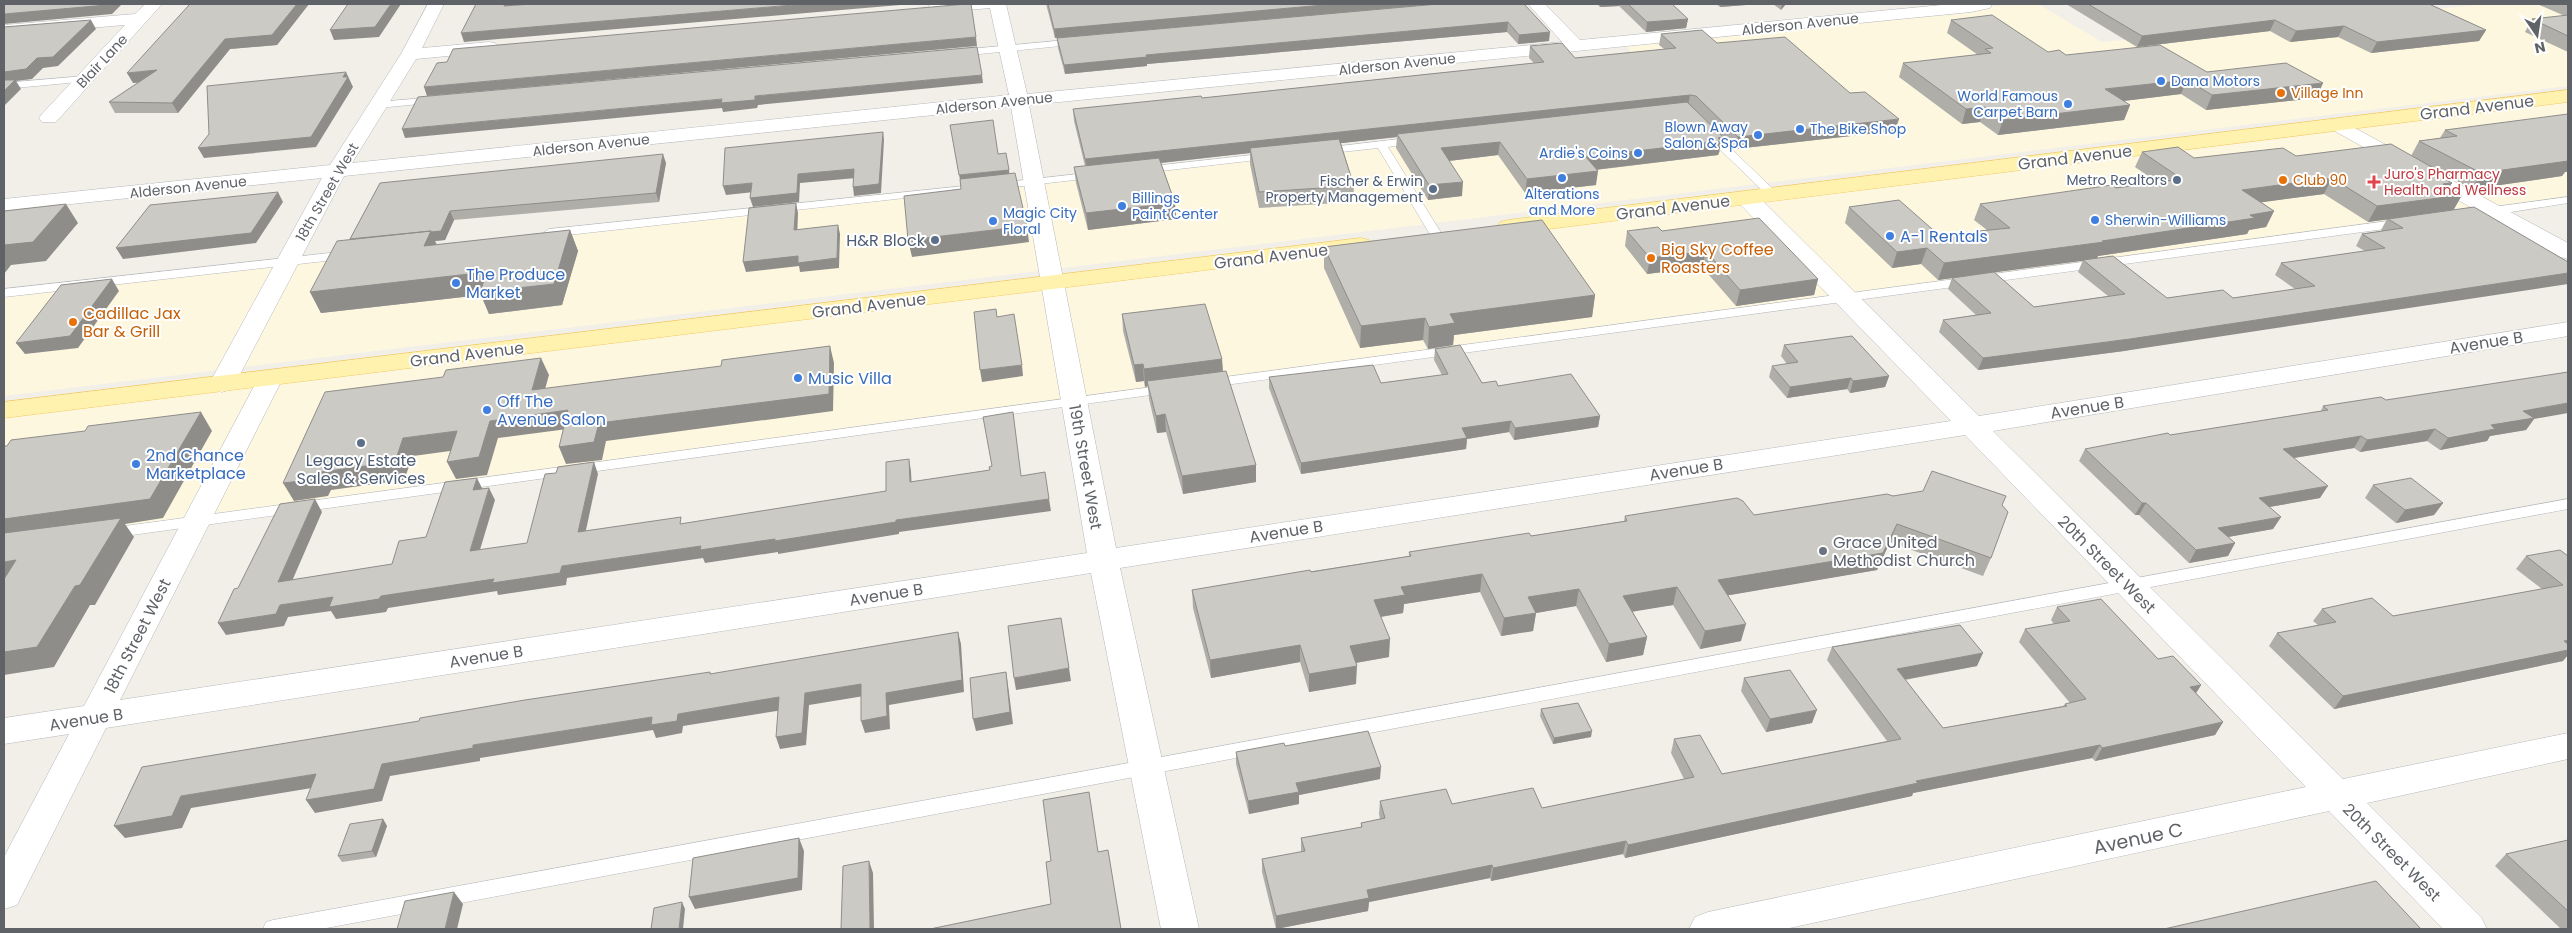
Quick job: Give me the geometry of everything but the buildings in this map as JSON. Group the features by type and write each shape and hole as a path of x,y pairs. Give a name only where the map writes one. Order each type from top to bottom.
{"main road":[{"name":"Grand Avenue","path":"1484,230 2568,96"},
{"name":"Grand Avenue","path":"4,410 1378,243"}],"street":[{"name":"Blair Lane","path":"49,118 154,4"},
{"name":"18th Street West","path":"222,384 336,172 410,54 436,4"},
{"path":"917,10 987,4"},
{"name":"19th Street West","path":"998,4 1020,100 1103,560 1180,929"},
{"path":"1536,4 1577,47"},
{"name":"Alderson Avenue","path":"4,205 1020,100 1577,47 1962,8 1984,4"},
{"path":"4,30 140,19"},
{"path":"410,54 510,46"},
{"path":"2338,124 2481,212 2568,252"},
{"name":"20th Street West","path":"1760,196 1845,298 2468,929"},
{"name":"Avenue B","path":"4,731 1970,426 2568,329"},
{"name":"18th Street West","path":"4,893 270,378"},
{"name":"Avenue C","path":"1708,929 2337,797 2568,746"}],"lane":[{"path":"950,54 1087,42"},
{"path":"4,86 85,79"},
{"path":"378,105 446,99"},
{"path":"1702,125 1760,196"},
{"path":"1306,152 1425,140"},
{"path":"1381,144 1437,236"},
{"path":"1134,171 1287,154"},
{"path":"533,235 1105,174"},
{"path":"2481,212 2568,200"},
{"path":"99,535 2412,222"},
{"path":"4,293 364,253"},
{"path":"273,929 1146,766 2130,587 2568,504"}],"shaded area":[{"path":"2018,4 2038,4 2102,42 2487,4 2568,4 2568,86 4,396 4,293 1687,111 1622,42"},
{"path":"2568,96 2568,200 4,547 4,410"}],"place":[{"name":"Dana Motors","path":"2161,81"},
{"name":"Village Inn","path":"2281,93"},
{"name":"World Famous Carpet Barn","path":"2068,104"},
{"name":"The Bike Shop","path":"1800,129"},
{"name":"Blown Away Salon & Spa","path":"1758,135"},
{"name":"Ardie's Coins","path":"1638,153"},
{"name":"Alterations and More","path":"1562,178"},
{"name":"Metro Realtors","path":"2177,180"},
{"name":"Club 90","path":"2283,180"},
{"name":"Juro's Pharmacy Health and Wellness","path":"2374,182"},
{"name":"Fischer & Erwin Property Management","path":"1433,189"},
{"name":"Billings Paint Center","path":"1122,206"},
{"name":"Sherwin-Williams","path":"2095,220"},
{"name":"Magic City Floral","path":"993,221"},
{"name":"A-1 Rentals","path":"1890,236"},
{"name":"H&R Block","path":"935,240"},
{"name":"Big Sky Coffee Roasters","path":"1651,258"},
{"name":"The Produce Market","path":"456,283"},
{"name":"Cadillac Jax Bar & Grill","path":"73,322"},
{"name":"Music Villa","path":"798,378"},
{"name":"Off The Avenue Salon","path":"487,410"},
{"name":"Legacy Estate Sales & Services","path":"361,443"},
{"name":"2nd Chance Marketplace","path":"136,464"},
{"name":"Grace United Methodist Church","path":"1823,551"}]}
